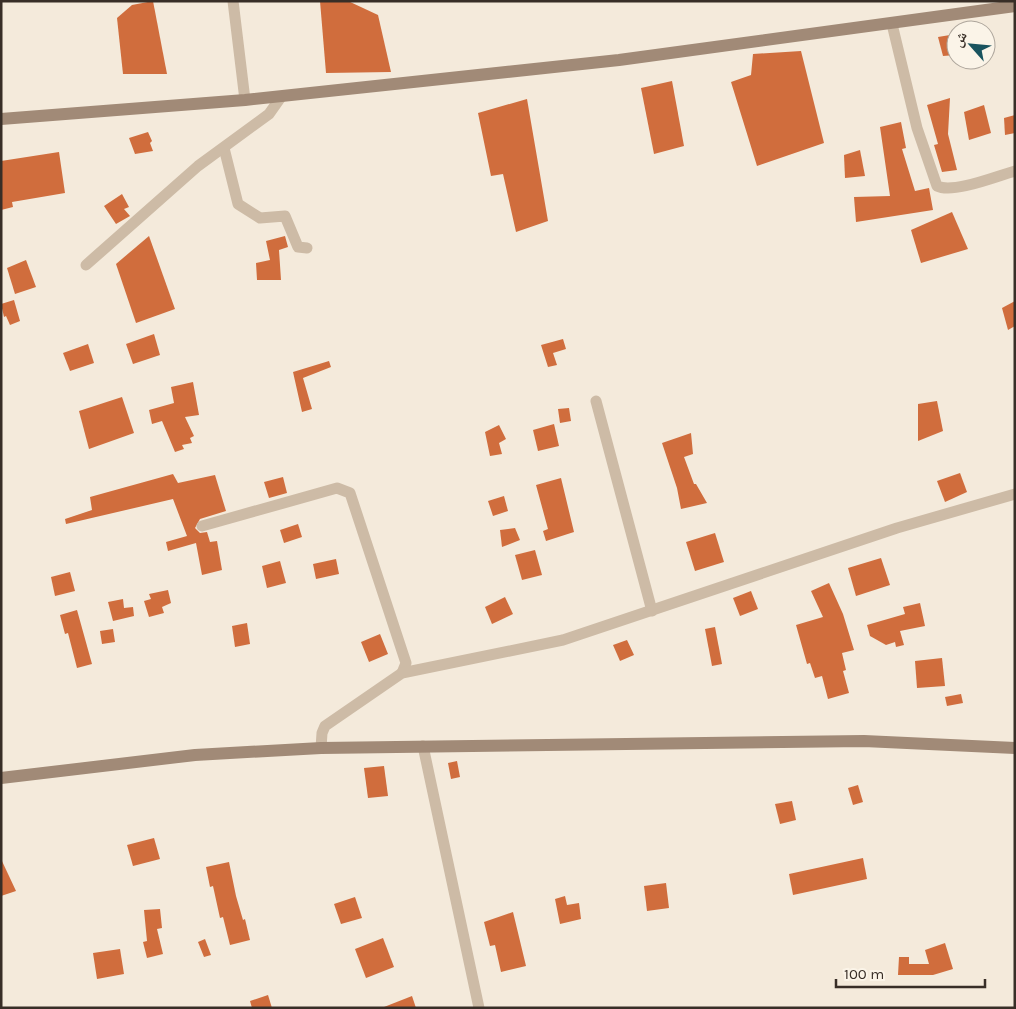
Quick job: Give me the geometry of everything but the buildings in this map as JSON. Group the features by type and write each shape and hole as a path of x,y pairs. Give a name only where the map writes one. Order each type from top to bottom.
{"street":[{"path":"233,1 245,100"},
{"path":"1,118 281,97 628,59 1015,6"},
{"path":"892,24 917,128 937,186 943,189 962,186 1015,171"},
{"path":"86,265 198,166 269,114 281,97"},
{"path":"224,148 238,204 260,218 285,216 298,247 307,248"},
{"path":"596,400 652,611"},
{"path":"202,526 336,488 350,494 406,663 402,673"},
{"path":"321,748 322,733 325,726 402,673 563,640 843,546 1015,494"},
{"path":"1,778 195,755 321,748 423,746 526,747 864,741 1015,748"},
{"path":"423,746 479,1008"}]}
